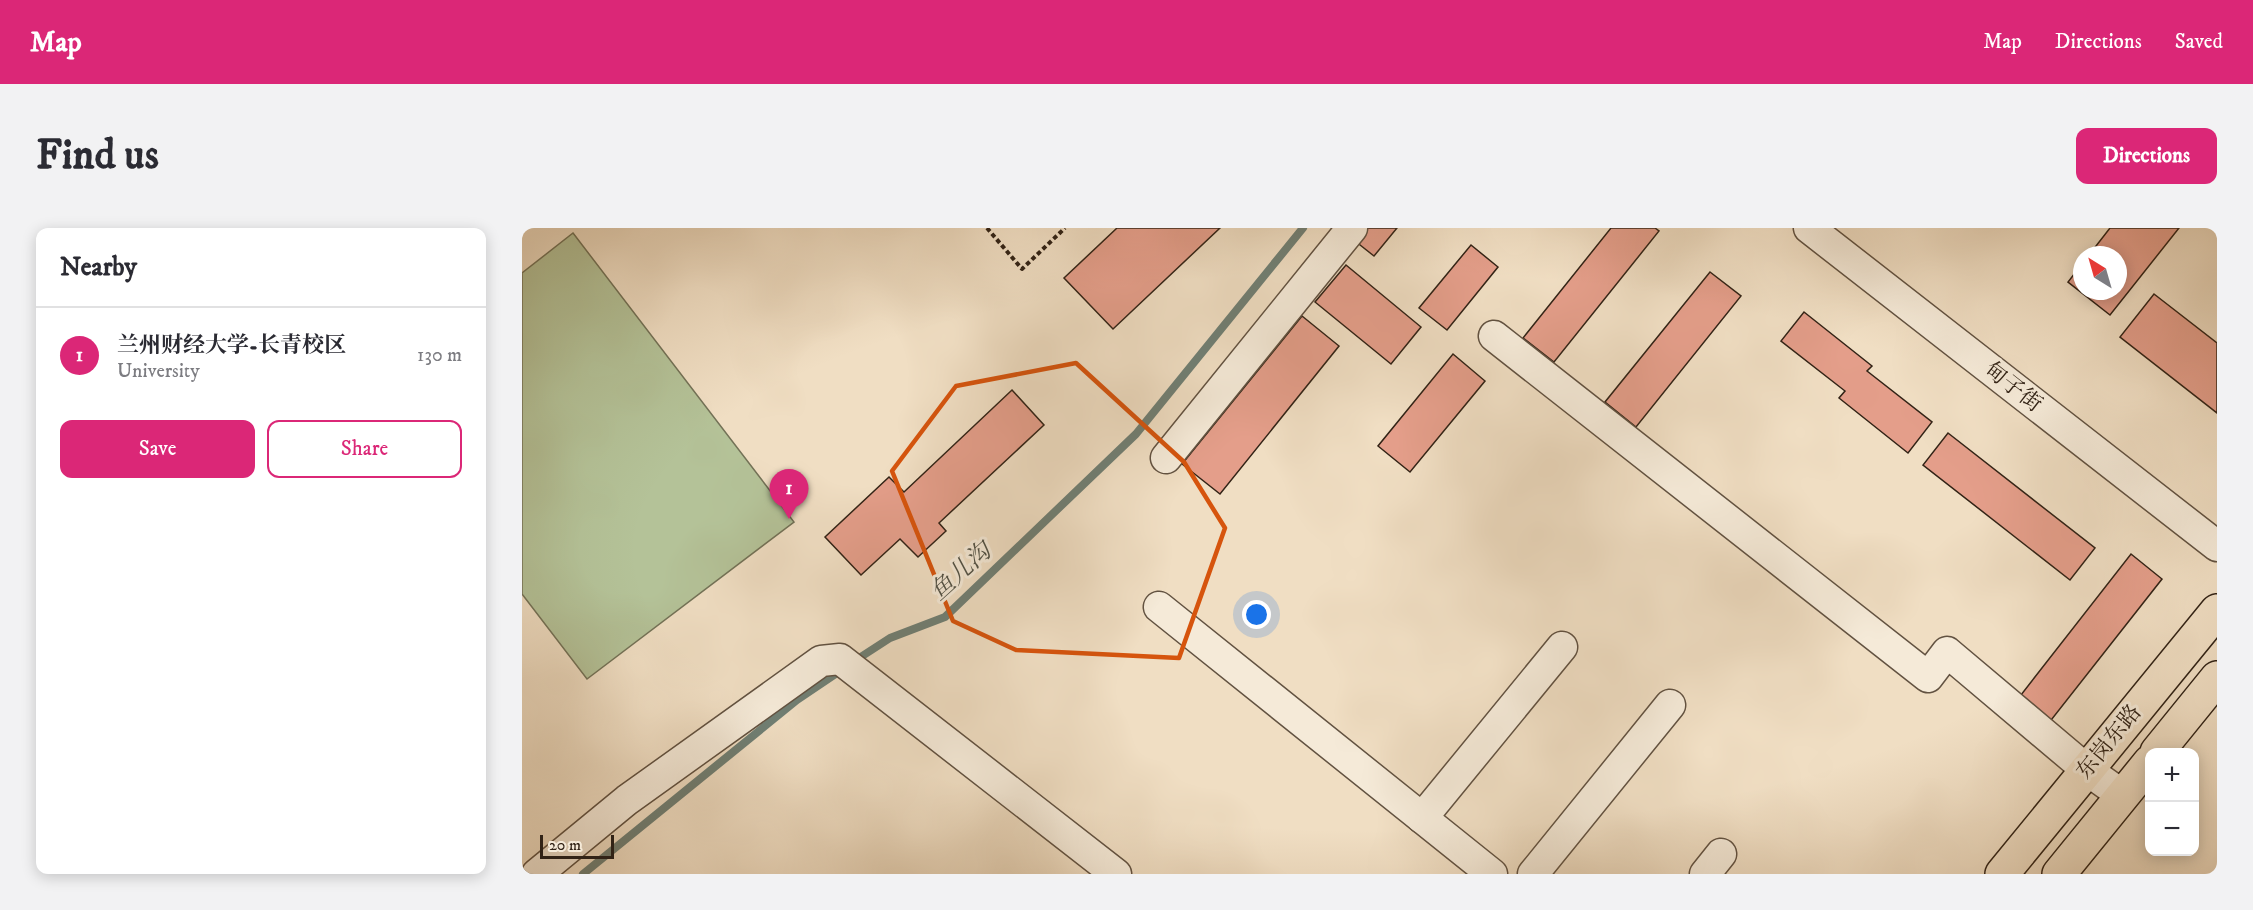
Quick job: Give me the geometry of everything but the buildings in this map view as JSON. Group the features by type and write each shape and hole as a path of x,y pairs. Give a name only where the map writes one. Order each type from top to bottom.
{"main road":[{"name":"东岗东路","path":"2002,874 2217,611"},
{"name":"东岗东路","path":"2161,748 2217,678"},
{"name":"东岗东路","path":"2059,874 2145,768"}],"street":[{"path":"1166,458 1352,228"},
{"name":"甸子街","path":"1809,228 2217,546"},
{"path":"1494,336 1928,677 1947,652 2086,770 2122,795"},
{"path":"1159,608 1492,874"},
{"path":"1422,818 1562,647"},
{"path":"537,874 627,800 821,661 840,659 1116,874"},
{"path":"1533,874 1670,705"}],"path":[{"path":"987,228 1022,269 1065,228"}],"highlighted area":[{"path":"1076,363 1184,462 1225,528 1179,658 1016,650 953,621 892,471 956,386"}],"green space":[{"path":"573,233 794,522 587,679 522,594 522,273"}],"waterway":[{"name":"鱼儿沟","path":"853,662 890,638 945,617 1136,434 1303,228"},
{"name":"鱼儿沟","path":"583,874 797,700 843,669"}],"place":[{"name":"兰州财经大学-长青校区","path":"789,519"}]}
